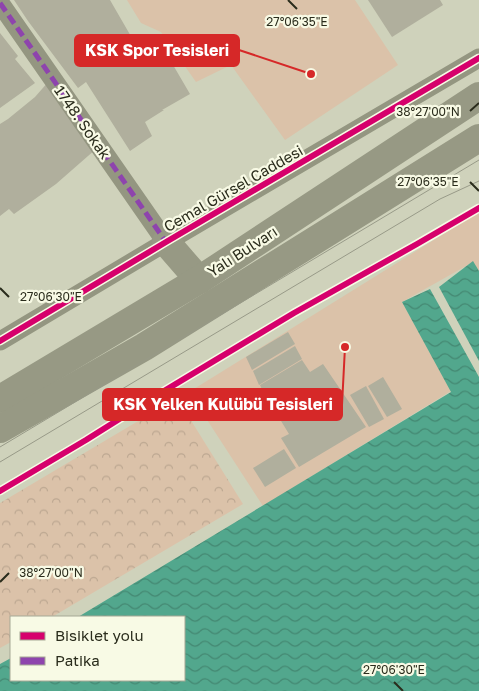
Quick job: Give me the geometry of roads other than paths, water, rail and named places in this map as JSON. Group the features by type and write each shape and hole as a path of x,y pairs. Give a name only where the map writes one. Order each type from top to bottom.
{"main road":[{"name":"Yalı Bulvarı","path":"0,399 199,280 479,96"},
{"name":"Yalı Bulvarı","path":"0,429 144,347 479,138"},
{"path":"166,242 199,280"}],"street":[{"name":"1748. Sokak","path":"0,3 166,242"},
{"name":"Cemal Gürsel Caddesi","path":"0,340 479,58"}],"water":[{"path":"473,261 479,271 479,361 439,287"},
{"path":"430,289 479,377 479,691 0,691 0,664 10,659 10,681 185,681 185,616 80,616 451,392 402,302"}],"tram line":[{"path":"0,447 479,160"},
{"path":"0,462 440,199 479,181"}],"place":[{"name":"KSK Spor Tesisleri","path":"311,74"},
{"name":"KSK Yelken Kulübü Tesisleri","path":"345,347"}]}
